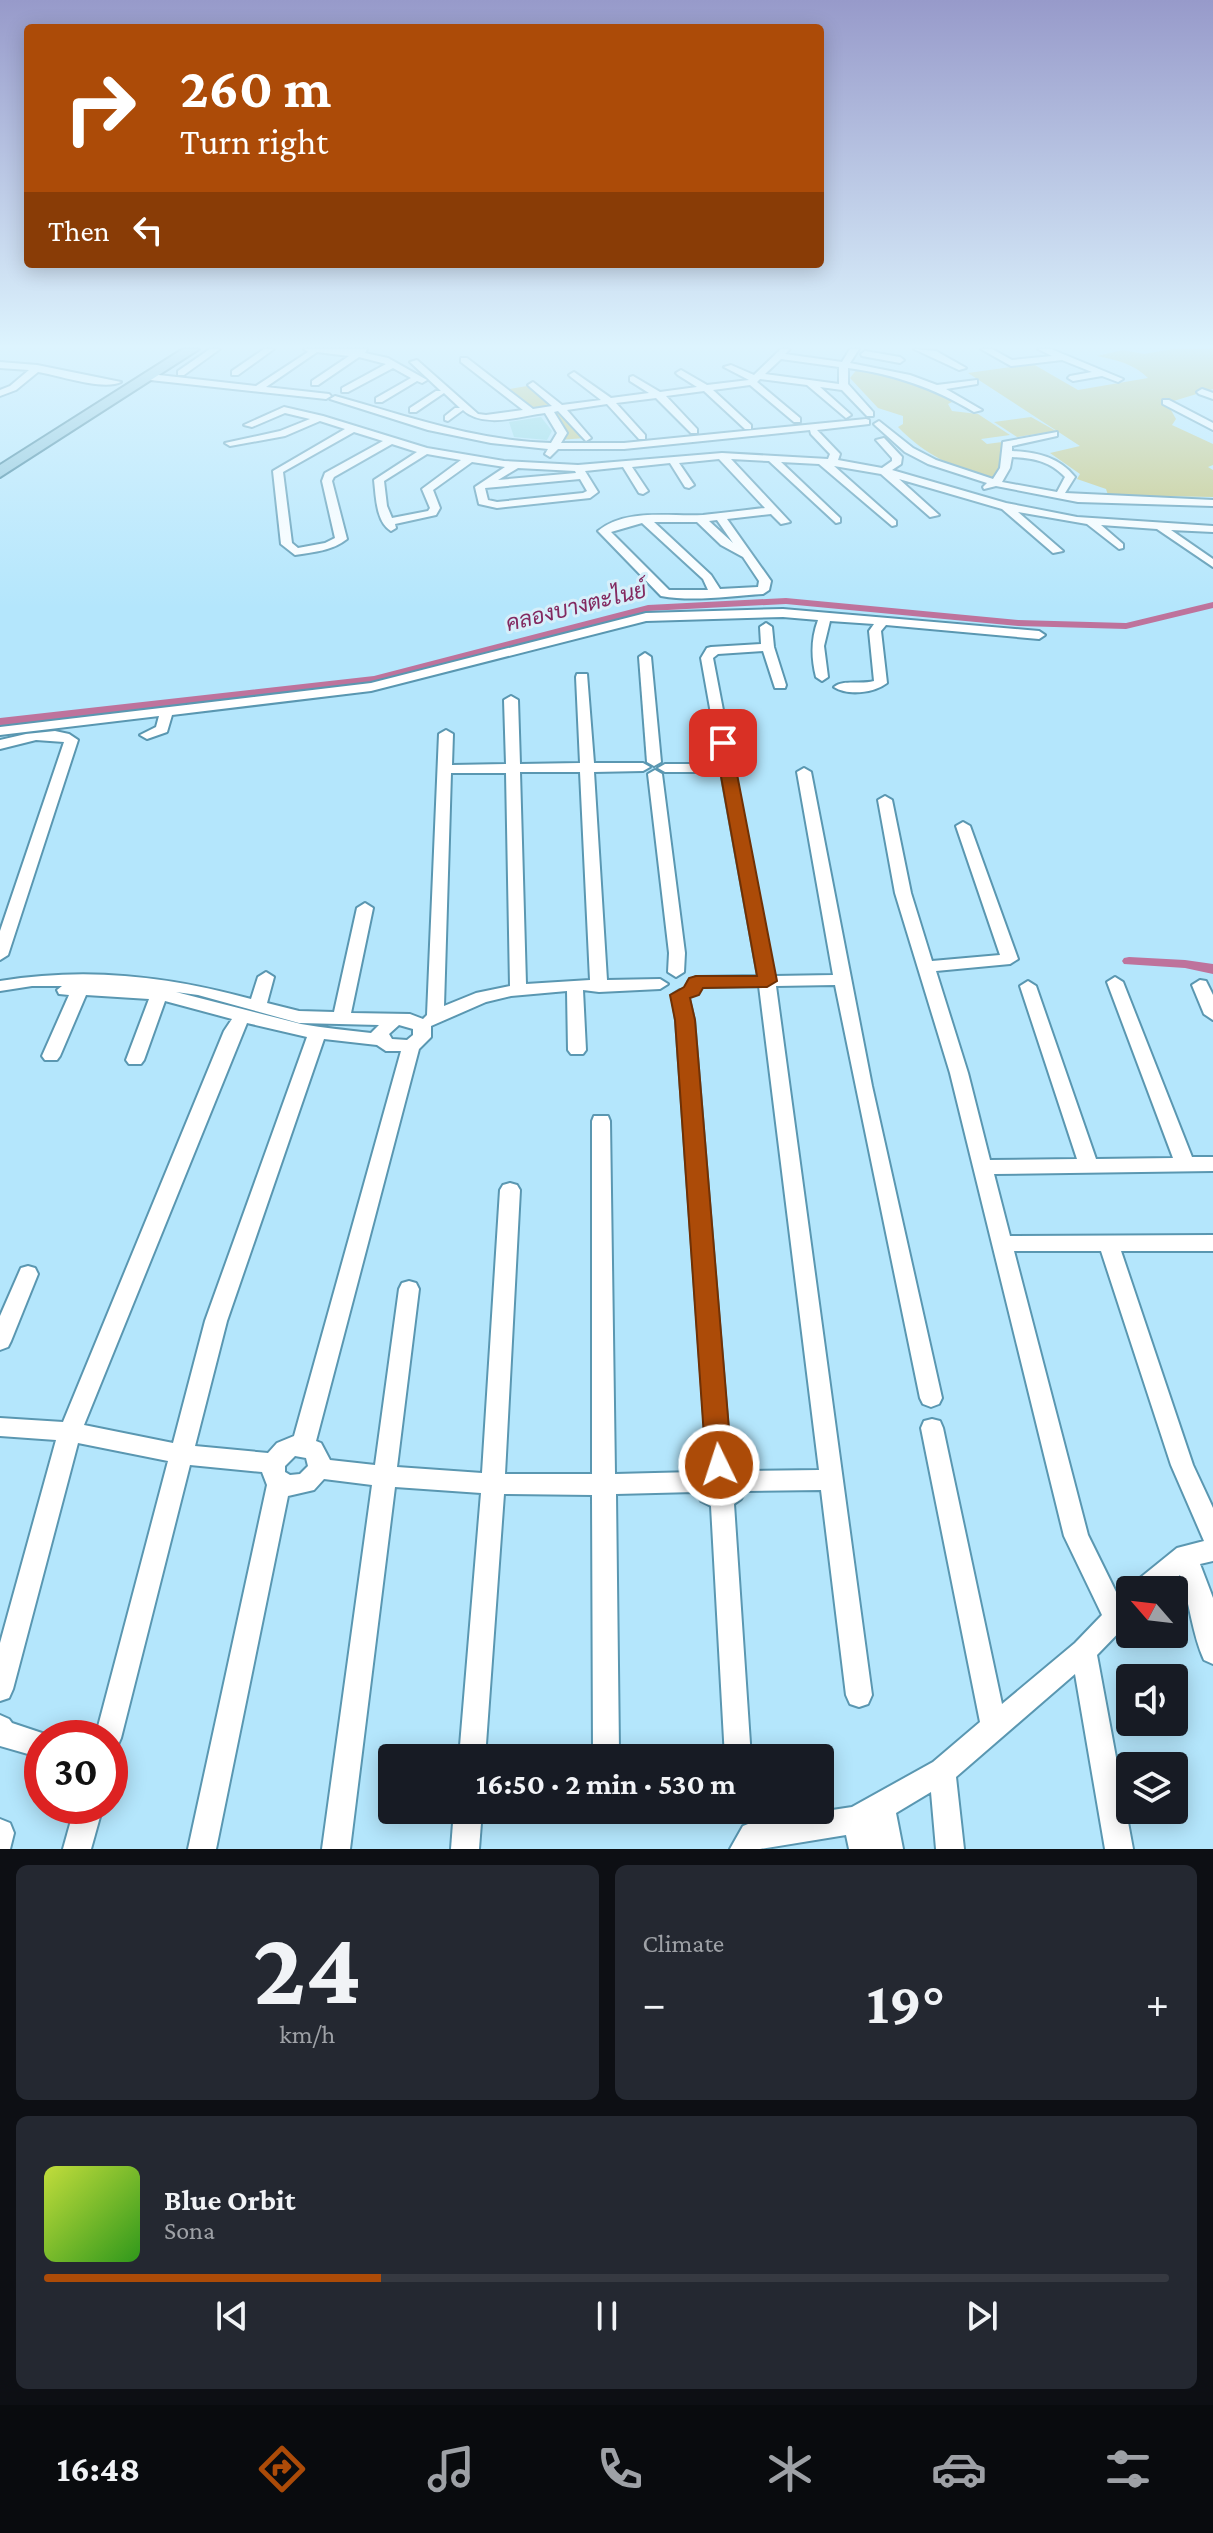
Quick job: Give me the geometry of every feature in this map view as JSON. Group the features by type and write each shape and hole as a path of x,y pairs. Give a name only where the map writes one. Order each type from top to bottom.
{"main road":[{"path":"0,454 30,435"},
{"path":"0,472 58,435"}],"street":[{"path":"230,443 275,435"},
{"path":"341,435 278,471 287,544 295,552 328,546 341,539 327,481 329,475 396,435"},
{"path":"374,435 468,460 539,466 580,472 593,492 579,498 497,505 483,502 479,490 483,485 515,465"},
{"path":"476,435 552,444 624,446 733,435"},
{"path":"494,435 552,444"},
{"path":"539,466 554,435"},
{"path":"637,435 656,462"},
{"path":"817,435 835,454 827,461"},
{"path":"880,435 897,457 897,462 884,471"},
{"path":"888,435 932,462 999,484 1078,499 1213,503"},
{"path":"976,497 999,484 1007,471 1007,444 1048,435"},
{"path":"457,439 379,480 382,506 390,525 426,516 435,508 426,492 431,484 468,460"},
{"path":"759,439 836,520"},
{"path":"701,442 785,522"},
{"path":"492,463 509,446"},
{"path":"590,451 592,467"},
{"path":"284,456 308,453"},
{"path":"1008,454 1036,455 1065,470 1070,477 1062,491"},
{"path":"483,485 580,472 592,467 717,457 773,457 827,461 884,471 1004,506 1090,522 1213,529"},
{"path":"673,461 689,485"},
{"path":"827,461 892,523"},
{"path":"627,466 643,491"},
{"path":"884,471 934,515"},
{"path":"1004,506 1057,551"},
{"path":"1090,522 1093,506"},
{"path":"1162,509 1165,528 1213,564"},
{"path":"701,519 725,543 744,554 765,581 763,590 675,594 660,589 604,531 612,526 646,521 701,519 773,510"},
{"path":"720,516 745,549 744,554"},
{"path":"646,521 707,577 714,587 713,593"},
{"path":"1090,522 1119,546"},
{"path":"0,731 371,687 646,617 742,613 826,616 1039,635"},
{"path":"822,677 817,653 818,637 826,616"},
{"path":"840,687 866,688 881,683 875,631 883,621"},
{"path":"766,627 768,647 780,685"},
{"path":"768,647 726,649 708,654 767,981 859,1695"},
{"path":"645,657 654,768 677,953 676,972"},
{"path":"582,677 599,987"},
{"path":"511,700 518,990"},
{"path":"147,735 162,729 167,710"},
{"path":"303,1446 411,1046 422,1037 429,1021 446,734"},
{"path":"0,745 15,740 58,736 71,740 0,955"},
{"path":"445,769 727,768"},
{"path":"804,772 827,908 888,1207 931,1398"},
{"path":"885,800 903,893 959,1073 1076,1536 1116,1600"},
{"path":"924,967 1010,959 963,826"},
{"path":"341,1020 365,908"},
{"path":"660,984 662,979 676,972 689,975 685,1020 719,1465"},
{"path":"0,1689 70,1432 233,1031 250,1012 266,977"},
{"path":"0,996 121,979 188,988 292,1029 382,1040 394,1047 411,1046"},
{"path":"660,984 663,990 767,981 843,980"},
{"path":"1115,982 1185,1164"},
{"path":"0,986 83,984 250,1012 341,1020 429,1021 483,995 518,990 660,984"},
{"path":"51,1056 83,984"},
{"path":"1200,985 1213,1014"},
{"path":"1028,986 1089,1166"},
{"path":"575,988 577,1050"},
{"path":"135,1060 159,995"},
{"path":"382,1040 380,1033 393,1021"},
{"path":"113,1720 216,1321 318,1030"},
{"path":"601,1121 606,1744"},
{"path":"983,1167 1213,1164"},
{"path":"473,1744 493,1482 510,1190"},
{"path":"1002,1244 1213,1243"},
{"path":"1109,1244 1182,1465 1213,1534"},
{"path":"0,1341 28,1274"},
{"path":"336,1849 387,1478 409,1289"},
{"path":"0,1427 70,1432 182,1454 276,1473 297,1487 314,1477 319,1469 319,1459 313,1450 303,1446 285,1450 276,1473 202,1849"},
{"path":"932,1428 994,1727"},
{"path":"738,1744 730,1489 732,1469 719,1465 706,1470 702,1482 708,1493 730,1489 832,1480"},
{"path":"319,1469 387,1478 605,1486 702,1482"},
{"path":"1161,1576 1185,1556 1213,1550"},
{"path":"1185,1556 1201,1599 1213,1652"},
{"path":"744,1849 753,1836 868,1814 942,1771 1084,1651 1116,1618"},
{"path":"1084,1651 1119,1849"},
{"path":"0,1728 3,1734 24,1740"},
{"path":"942,1771 950,1849"},
{"path":"863,1849 868,1814"},
{"path":"868,1814 889,1849"},
{"path":"77,1849 84,1824"},
{"path":"465,1849 467,1824"},
{"path":"0,1833 0,1840"}],"shaded area":[{"path":"561,435 583,435 586,438 558,440"},
{"path":"907,435 1008,435 981,439 987,444 1002,442 1002,468 992,479 953,465 919,446"},
{"path":"1064,435 1194,435 1213,444 1213,465 1208,467 1213,470 1213,497 1108,495 1106,489 1077,479 1080,474 1050,453 1080,446"}],"building":[{"path":"513,435 550,435 547,440"}],"waterway":[{"name":"คลองบางตะไนย์","path":"0,722 374,679 648,608 786,601 1018,623 1126,626 1213,605"},
{"path":"1129,961 1213,969"}],"route":[{"path":"719,1465 685,1020 680,995 692,991 696,982 767,981 723,743"}]}
